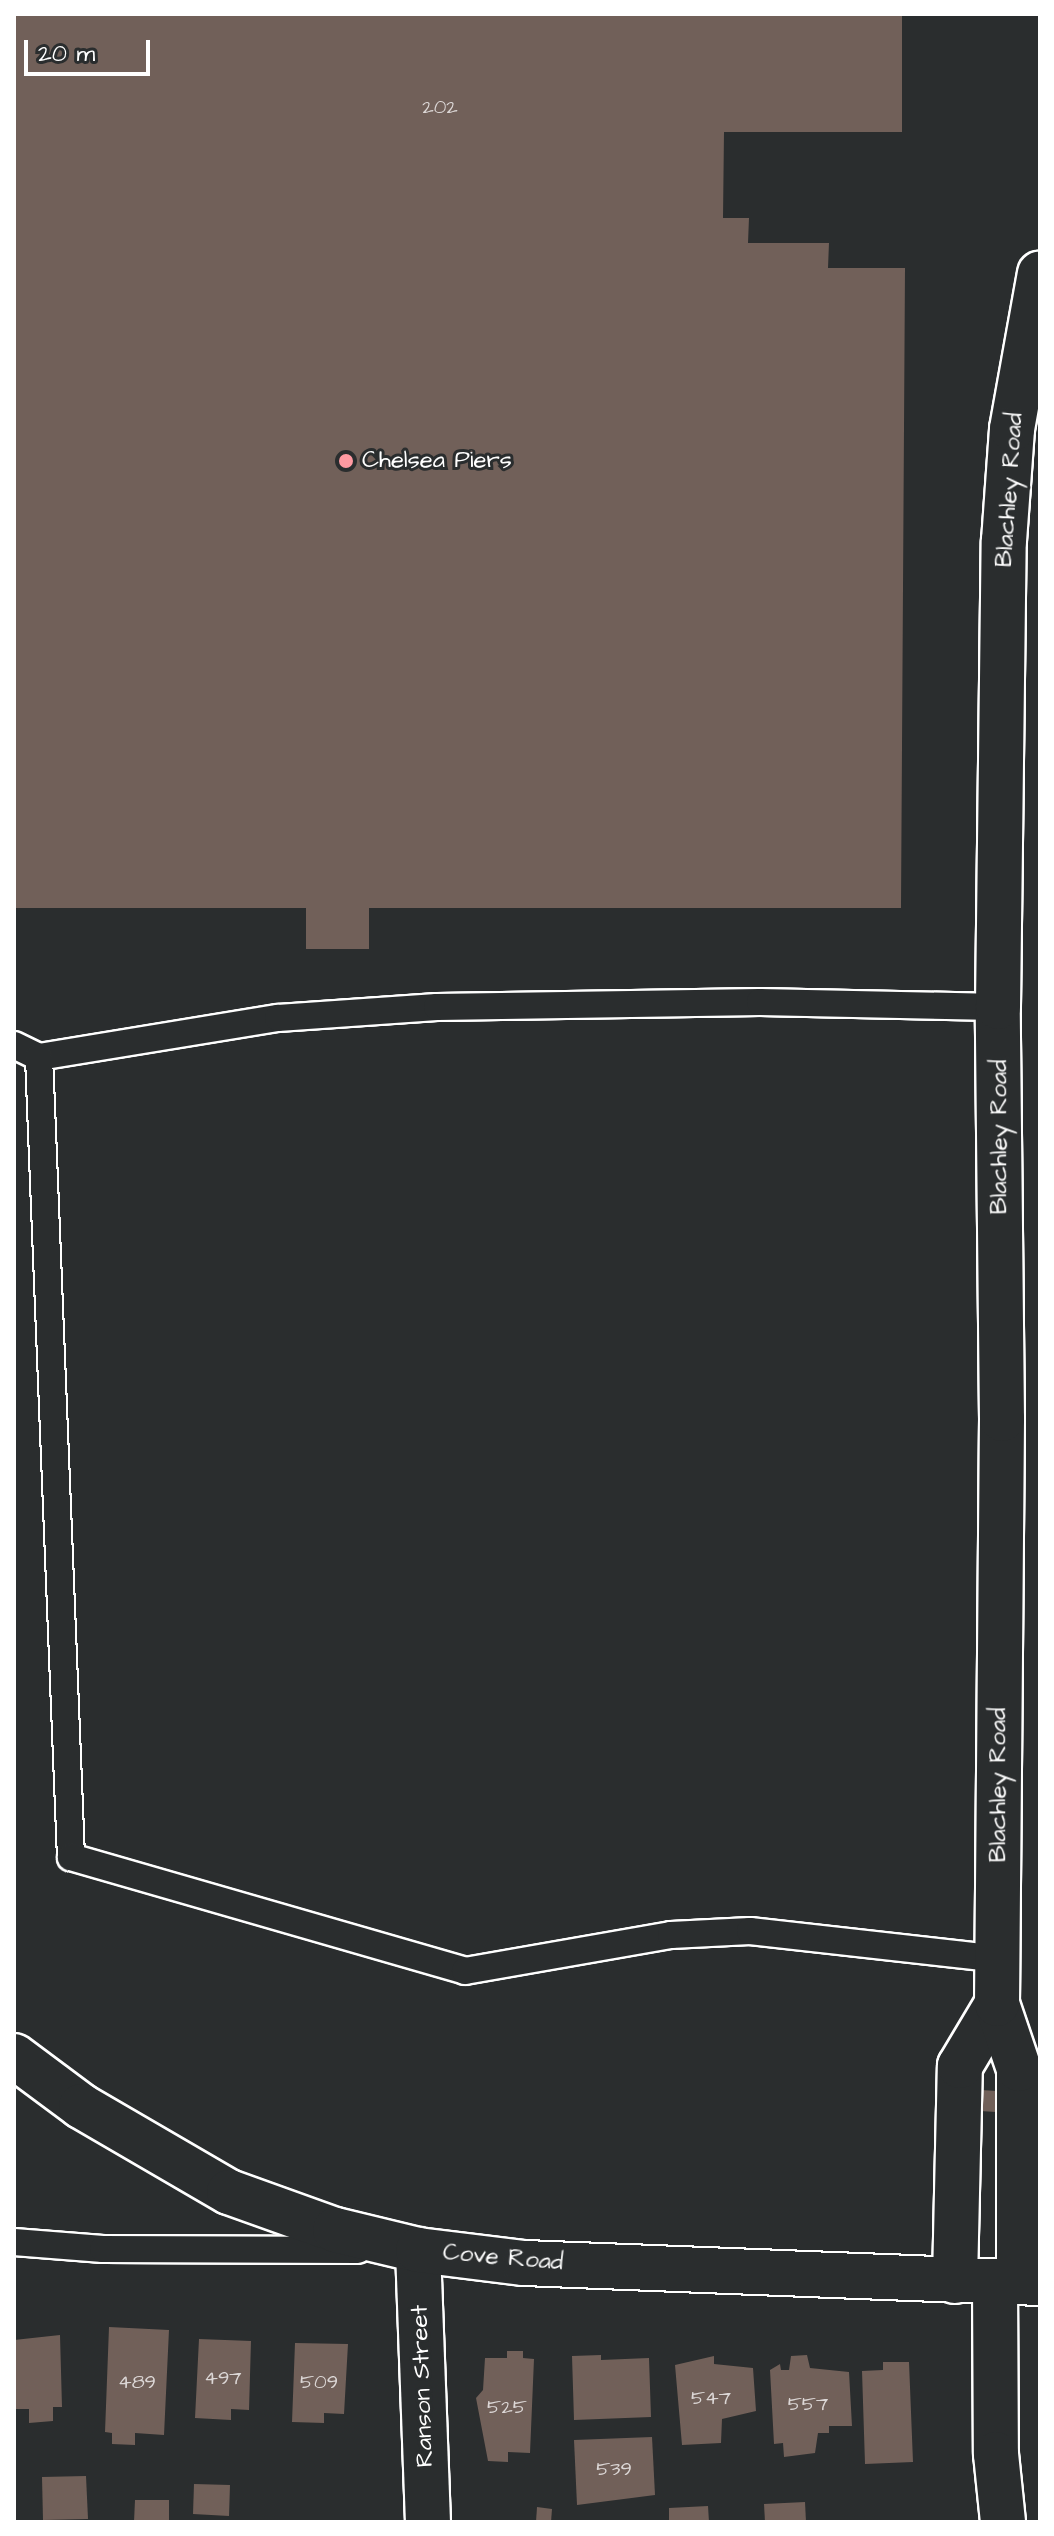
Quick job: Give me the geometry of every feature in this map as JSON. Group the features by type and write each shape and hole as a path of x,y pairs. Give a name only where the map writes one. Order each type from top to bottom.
{"street":[{"name":"Blachley Road","path":"1002,2282 1019,2069 997,2004 998,1007 1004,541 1012,429 1040,273"},
{"name":"Blachley Road","path":"997,2004 960,2066 1002,2282"},
{"name":"Cove Road","path":"14,2056 81,2106 229,2192 335,2230 418,2250 524,2263 1002,2282"},
{"name":"Ranson Street","path":"418,2250 428,2522"},
{"path":"1002,2282 996,2454 1003,2522"}],"lane":[{"path":"14,1045 39,1057 278,1018 437,1007 760,1002 998,1007"},
{"path":"39,1057 71,1857 465,1971 671,1935 750,1931 998,1959"},
{"path":"14,2242 103,2249 418,2250"}],"building":[{"path":"14,14 902,14 902,132 724,132 723,218 749,218 748,243 829,243 828,268 905,268 901,908 369,908 369,949 306,949 306,908 14,908"},
{"path":"981,2090 997,2091 996,2112 980,2111"},
{"path":"109,2327 169,2330 164,2435 135,2433 135,2445 112,2444 112,2433 105,2432"},
{"path":"60,2335 62,2407 53,2407 53,2421 29,2423 29,2409 14,2409 14,2340"},
{"path":"199,2339 251,2341 249,2410 231,2409 231,2420 195,2418"},
{"path":"295,2343 348,2344 344,2414 324,2413 324,2423 292,2422"},
{"path":"507,2351 523,2351 523,2358 534,2359 530,2453 508,2452 508,2462 488,2461 476,2398 483,2390 485,2358 507,2358"},
{"path":"601,2355 601,2360 649,2358 651,2417 574,2420 572,2356"},
{"path":"807,2355 810,2368 849,2372 852,2426 829,2426 829,2433 818,2433 815,2453 784,2457 783,2443 774,2444 770,2370 780,2364 781,2370 789,2370 791,2356"},
{"path":"714,2356 714,2364 753,2368 756,2411 722,2419 721,2443 682,2445 675,2365"},
{"path":"883,2362 909,2362 913,2462 865,2464 862,2371 883,2370"},
{"path":"652,2437 655,2495 577,2505 574,2440"},
{"path":"86,2476 88,2519 43,2520 42,2477"},
{"path":"194,2484 230,2485 229,2516 193,2514"},
{"path":"135,2500 169,2500 169,2522 134,2522"},
{"path":"805,2502 806,2522 765,2522 764,2504"},
{"path":"708,2506 709,2522 669,2522 669,2508"},
{"path":"537,2507 552,2509 551,2522 536,2522"}],"place":[{"name":"Chelsea Piers","path":"346,461"}]}
